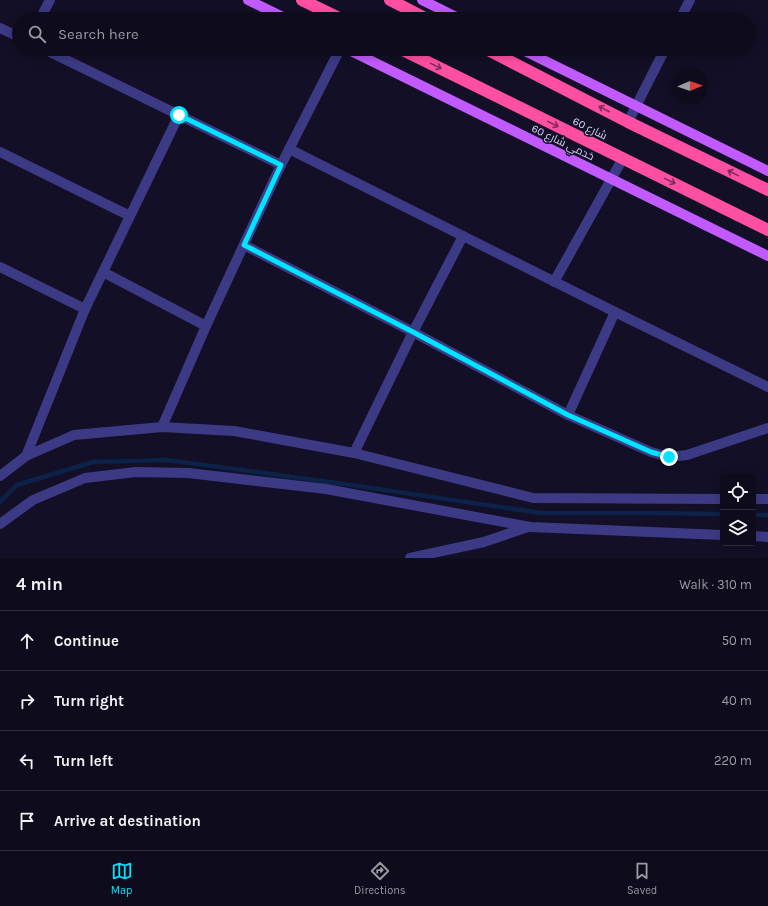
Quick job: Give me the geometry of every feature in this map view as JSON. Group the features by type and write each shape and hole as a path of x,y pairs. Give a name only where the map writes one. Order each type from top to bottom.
{"highway":[{"path":"302,0 327,12"},
{"path":"390,0 413,12"},
{"name":"شارع 60","path":"415,56 768,230"},
{"name":"شارع 60","path":"500,56 628,122 768,190"}],"main road":[{"path":"248,0 272,12"},
{"path":"422,0 446,12"},
{"name":"خدمي شارع 60","path":"361,56 768,256"},
{"path":"535,56 768,171"}],"street":[{"path":"44,12 50,0"},
{"path":"684,12 690,0"},
{"path":"0,28 12,34"},
{"path":"58,56 281,165"},
{"path":"162,427 206,326 281,165 336,56"},
{"path":"628,122 661,56"},
{"path":"26,456 86,309 179,115"},
{"path":"290,148 554,282 768,387"},
{"path":"0,152 130,216"},
{"path":"554,282 623,158"},
{"path":"354,453 413,332 463,236"},
{"path":"244,245 413,332 568,415 651,452 669,457 687,455 768,428"},
{"path":"0,267 86,309"},
{"path":"103,272 206,326"},
{"path":"568,415 615,312"},
{"path":"0,476 26,456 74,435 162,427 234,431 354,453 533,498 720,499"},
{"path":"0,524 33,500 85,478 136,472 188,473 326,489 530,527 720,535"},
{"path":"756,498 768,499"},
{"path":"410,558 484,542 530,527"},
{"path":"756,536 768,537"}],"waterway":[{"path":"0,502 17,485 93,462 167,460 541,513 720,514"},
{"path":"756,515 768,515"}],"route":[{"path":"179,115 281,165 244,245 413,332 568,415 651,452 669,457"}]}
